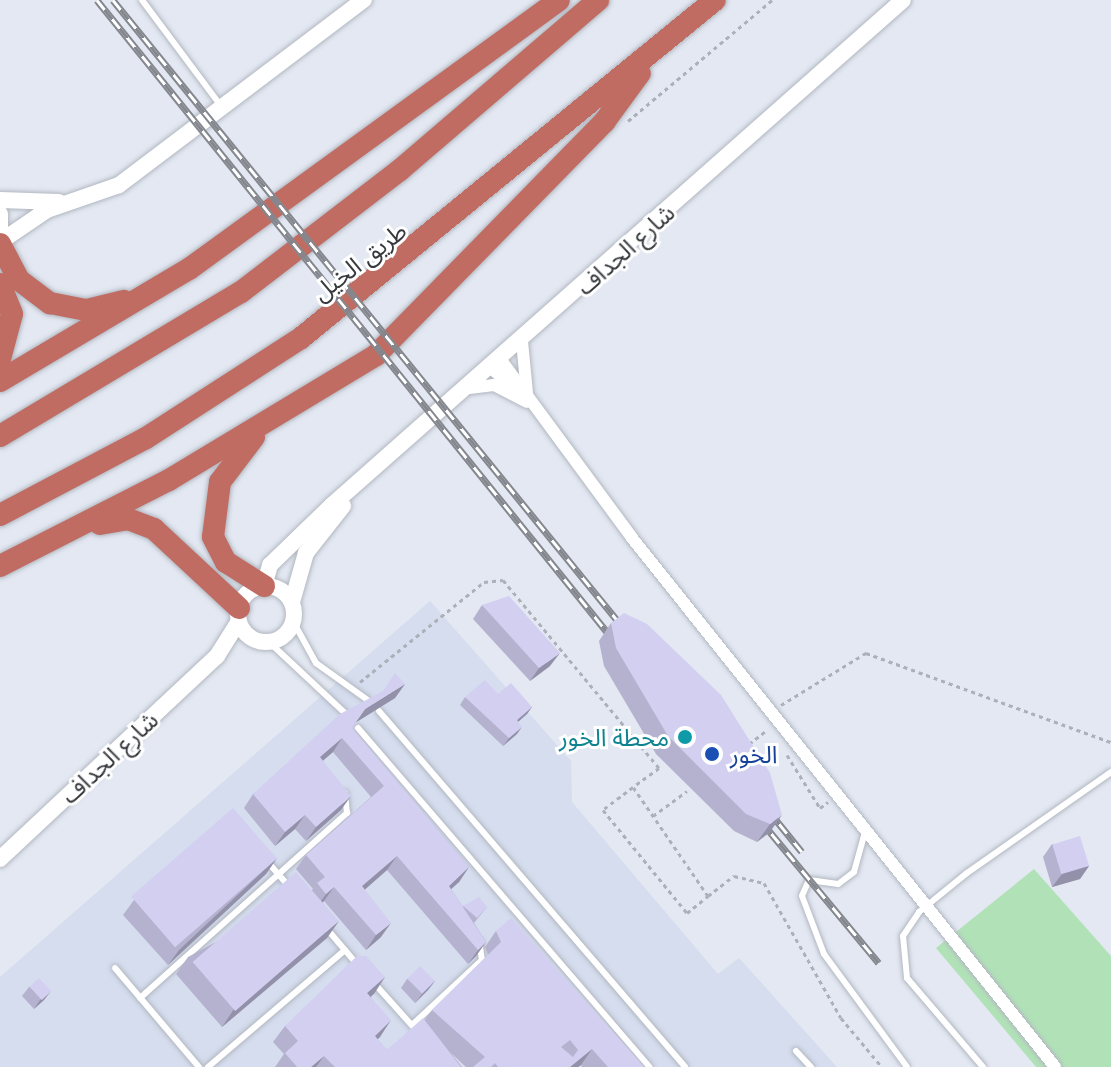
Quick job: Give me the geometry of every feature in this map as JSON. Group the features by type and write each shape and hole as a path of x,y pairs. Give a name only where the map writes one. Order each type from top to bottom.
{"highway":[{"path":"0,381 189,269 559,0"},
{"name":"طريق الخيل","path":"0,436 241,292 400,170 598,0"},
{"name":"طريق الخيل","path":"0,515 146,438 301,338 715,0"},
{"path":"264,586 217,551 216,494 241,448 408,327 605,121 657,49"},
{"path":"0,242 19,280 68,309 105,308 189,269"},
{"path":"0,284 12,314 0,359"},
{"path":"0,566 79,530 320,390"},
{"path":"79,530 119,519 146,525 239,614"}],"street":[{"path":"0,242 64,202 119,185 364,0"},
{"name":"شارع الجداف","path":"0,859 217,656 239,614 264,586 270,565 903,0"},
{"path":"0,200 64,202"},
{"path":"0,214 0,242"},
{"path":"522,341 530,403"},
{"path":"496,364 1055,1067"},
{"path":"469,388 494,385 530,403"},
{"name":"شارع الجداف","path":"217,656 262,641 294,623 292,602 306,553 347,497"},
{"path":"264,586 292,602"},
{"path":"239,614 262,641"}],"lane":[{"path":"142,0 222,108"},
{"path":"294,623 312,660 355,687 369,701"},
{"path":"262,641 349,717"},
{"path":"379,711 685,1067"},
{"path":"358,728 650,1067"},
{"path":"983,1067 902,964 903,936 927,906 1111,772"},
{"path":"140,998 347,813 349,799 341,788"},
{"path":"866,830 854,872 838,884 809,880 802,896 824,954 907,1067"},
{"path":"261,855 298,897"},
{"path":"317,918 421,1036"},
{"path":"412,1025 482,960 475,936"},
{"path":"208,1067 345,950"},
{"path":"115,968 199,1067"},
{"path":"796,1051 811,1067"}],"path":[{"path":"355,687 484,582 503,580 659,768 603,810 687,913 734,876 764,883 841,1018 882,1067"},
{"path":"771,712 866,653 1111,742"},
{"path":"736,754 770,728"},
{"path":"785,751 820,808"},
{"path":"633,787 708,896"},
{"path":"653,816 687,791"}],"shaded area":[{"path":"430,601 571,761 572,802 718,974 739,958 837,1067 0,1067 0,977"}],"green space":[{"path":"1034,869 1111,956 1111,1067 1036,1067 936,948"}],"building":[{"path":"509,596 560,653 539,668 482,605"},
{"path":"624,613 647,624 721,695 770,773 782,815 770,824 746,814 668,736 616,648 611,623"},
{"path":"395,673 405,684 365,709 352,728 469,867 449,886 486,942 478,950 397,856 362,886 391,923 376,935 334,887 326,894 317,883 325,877 306,855 384,786 342,738 320,757 351,796 316,827 305,815 285,832 253,794 340,714 383,691"},
{"path":"485,680 498,694 511,683 532,707 517,720 522,727 509,738 465,697"},
{"path":"233,808 277,859 175,947 131,897"},
{"path":"1080,836 1089,866 1061,874 1052,844"},
{"path":"296,872 339,921 235,1011 193,962"},
{"path":"479,897 487,907 477,918 463,906"},
{"path":"511,918 644,1067 608,1067 592,1049 570,1067 498,1067 495,1063 491,1067 473,1067 485,1057 432,1010 501,942 496,931","holes":["570,1040 578,1050 573,1057 561,1047"]},
{"path":"357,956 366,956 385,977 367,993 391,1020 375,1036 387,1050 423,1018 461,1067 335,1067 324,1056 311,1067 297,1067 285,1053 298,1041 285,1026"},
{"path":"420,966 435,981 422,994 407,979"},
{"path":"39,978 51,991 42,1000 29,987"}],"railway":[{"path":"97,0 620,648"},
{"path":"113,0 630,636"},
{"path":"764,805 802,852"},
{"path":"756,815 879,963"}],"place":[{"name":"محطة الخور","path":"685,737"},
{"name":"الخور","path":"712,754"}]}
